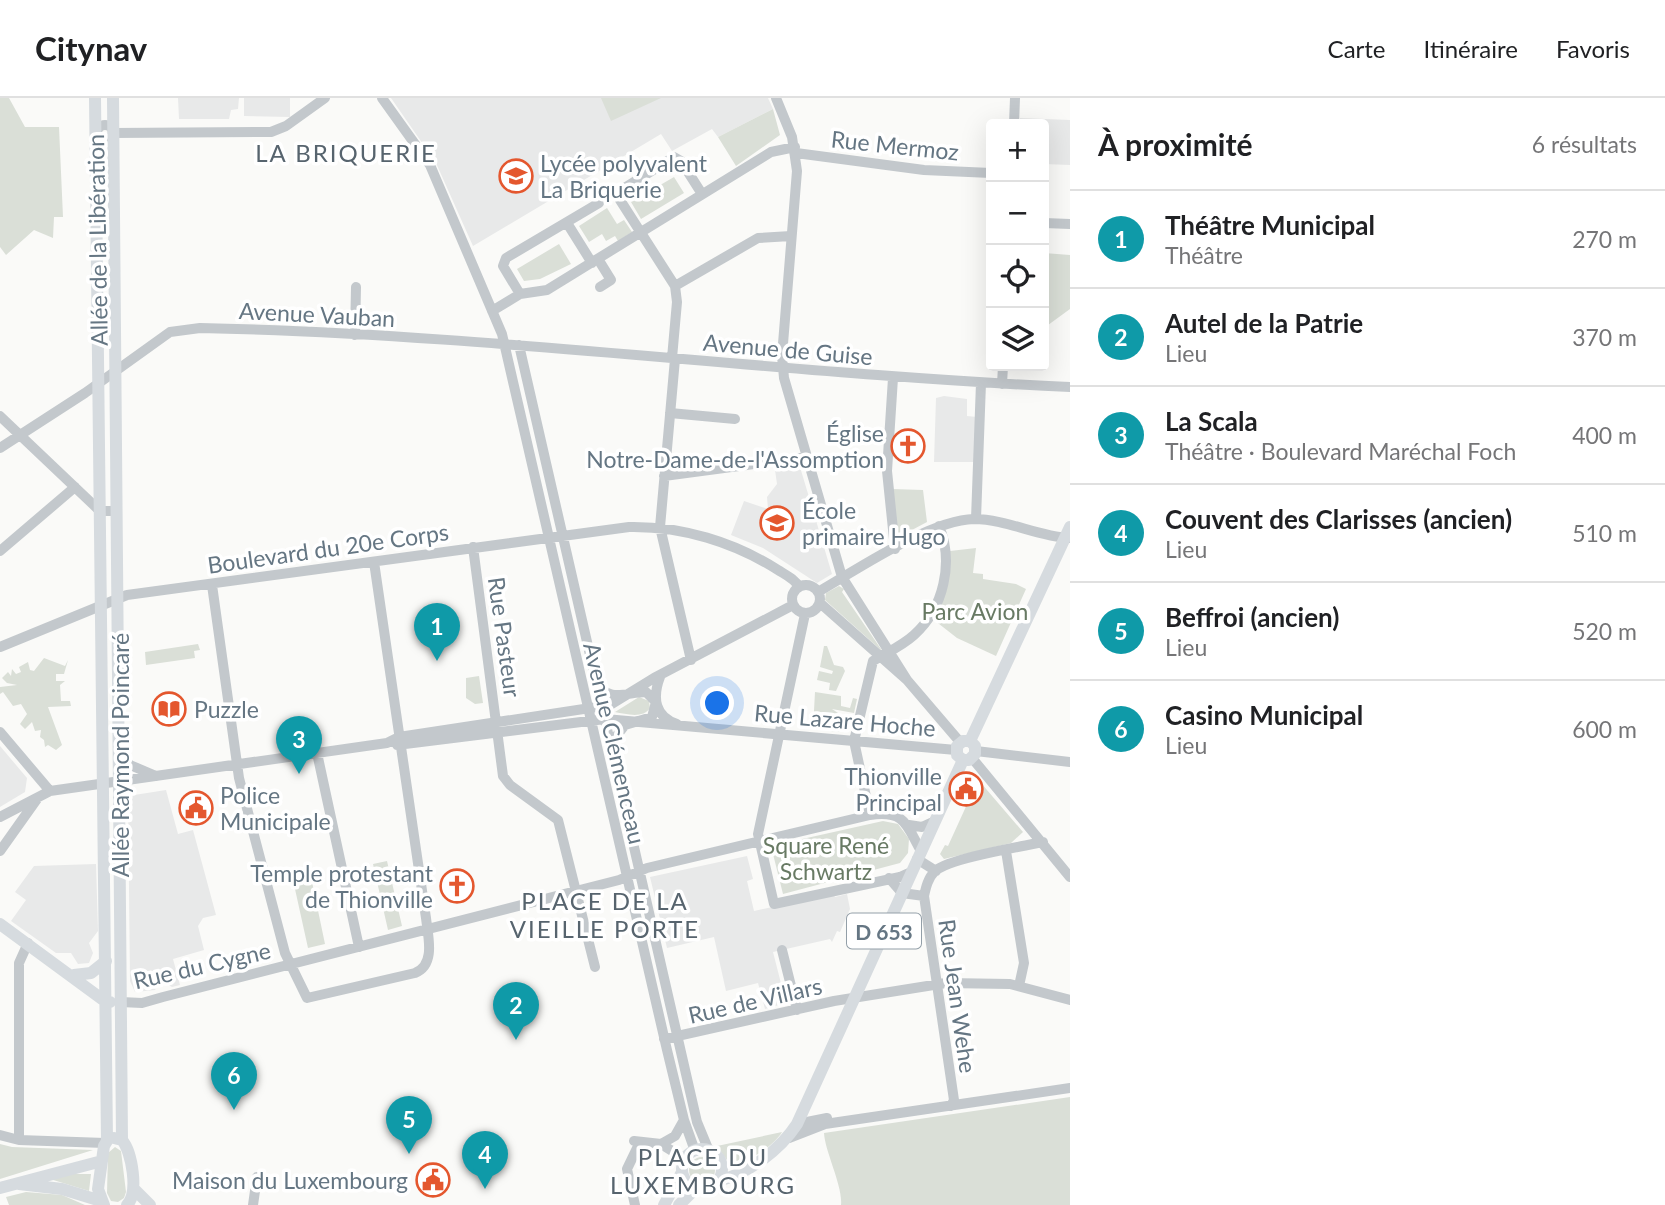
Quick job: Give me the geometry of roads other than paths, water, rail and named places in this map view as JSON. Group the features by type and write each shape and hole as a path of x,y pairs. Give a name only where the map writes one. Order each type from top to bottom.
{"main road":[{"name":"Allée de la Libération","path":"95,98 99,383"},
{"name":"Allée de la Libération","path":"113,98 116,369"},
{"name":"Allée Raymond Poincaré","path":"116,369 122,1140 126,1145 134,1189"},
{"name":"Allée Raymond Poincaré","path":"99,383 106,1142 98,1189 103,1203"},
{"name":"D 653","path":"719,1181 741,1173 788,1138 797,1124 966,750 1068,534"},
{"path":"0,924 106,996 121,1002"},
{"path":"78,975 95,971 106,961"},
{"path":"106,1142 114,1138 122,1140"},
{"path":"664,1205 690,1155 709,1151 718,1157 722,1166 719,1181 707,1189 695,1188 688,1183 682,1172"},
{"path":"6,1186 102,1161"},
{"name":"D 653","path":"722,1166 737,1167 755,1162"},
{"path":"6,1186 52,1186 103,1203"},
{"path":"679,1205 695,1188"},
{"path":"127,1205 134,1189 150,1205"}],"street":[{"path":"96,133 100,140 106,141 113,133 271,132 286,126 325,98"},
{"name":"Avenue Clémenceau","path":"382,98 430,165 502,338 690,1155"},
{"path":"776,98 795,150 783,368 842,577 891,650 907,680"},
{"path":"1014,119 1015,98"},
{"path":"492,312 520,293 547,290 771,152 795,150"},
{"name":"Rue Mermoz","path":"795,150 924,170 986,173"},
{"path":"691,660 660,527 674,358 677,302 675,286 620,200 618,192 622,187 674,157 681,161 702,194"},
{"path":"520,293 503,266 506,258 599,203"},
{"path":"567,223 611,280 600,287"},
{"path":"1049,223 1070,224"},
{"path":"675,286 758,238 792,236"},
{"path":"355,335 356,287"},
{"name":"Avenue Vauban","path":"0,448 99,383 137,353 170,332 200,328 502,338"},
{"name":"Avenue de Guise","path":"502,338 519,345 893,378 1070,387"},
{"path":"115,345 137,353"},
{"name":"Avenue Clémenceau","path":"519,345 697,1122 709,1151"},
{"path":"1002,384 1003,371"},
{"path":"893,378 887,471 895,549"},
{"path":"976,519 981,383"},
{"path":"670,414 734,419"},
{"path":"0,416 100,510 117,511"},
{"path":"664,476 807,457"},
{"path":"0,551 75,487"},
{"path":"818,592 939,526 976,519 1068,534"},
{"path":"870,815 854,741 873,661 912,637 927,621 938,600 947,569 947,545 939,526"},
{"name":"Boulevard du 20e Corps","path":"0,647 118,599 547,536 629,527 660,527 727,543 770,565 796,582 799,587"},
{"name":"Rue Pasteur","path":"473,547 503,776 510,785 558,820 574,892"},
{"path":"212,585 237,766 285,953 307,998 415,973 424,967 429,958 374,562"},
{"path":"793,605 793,595 799,587 809,586 818,592 820,603 907,680 1070,877"},
{"path":"805,614 814,611 820,603"},
{"path":"0,817 50,792 589,716 793,605"},
{"path":"793,605 805,614"},
{"path":"805,614 758,835 775,904 911,872"},
{"path":"611,743 620,729 632,722 652,717 660,677"},
{"path":"597,682 601,689 612,695 625,697 646,692 656,702 665,720 682,726"},
{"name":"Rue Lazare Hoche","path":"589,716 1070,762"},
{"path":"0,732 50,792"},
{"path":"317,753 359,947"},
{"path":"120,755 130,765 157,776"},
{"path":"0,851 39,796"},
{"path":"759,840 887,813 902,818 909,825 919,855 936,871"},
{"path":"909,825 919,827 935,821"},
{"name":"Rue du Cygne","path":"121,1002 142,1003 574,892 619,880 626,874 640,870 759,840"},
{"path":"888,878 902,893 925,896 926,883 936,871 951,863 1043,842"},
{"path":"1006,851 1024,963 1019,986"},
{"path":"574,892 595,967"},
{"name":"Rue Jean Wehe","path":"925,896 954,1104"},
{"path":"19,1140 19,963 28,943"},
{"path":"782,950 797,1010"},
{"name":"Rue de Villars","path":"664,1039 854,997 937,985 978,982 1019,986 1070,1000"},
{"path":"788,1138 825,1124 1070,1086"},
{"path":"806,1103 805,1112 811,1120"},
{"path":"797,1124 811,1120 954,1104"},
{"path":"661,1144 675,1136 684,1120"},
{"path":"0,1135 19,1140 106,1142"},
{"path":"635,1205 627,1169 636,1142 661,1144 690,1155"},
{"path":"253,1205 257,1177"}],"place":[{"name":"Lycée polyvalent La Briquerie","path":"516,176"},
{"name":"Église Notre-Dame-de-l'Assomption","path":"908,446"},
{"name":"École primaire Hugo","path":"777,523"},
{"name":"Théâtre Municipal","path":"437,661"},
{"name":"Puzzle","path":"169,709"},
{"name":"La Scala","path":"299,774"},
{"name":"Thionville Principal","path":"966,789"},
{"name":"Police Municipale","path":"196,808"},
{"name":"Temple protestant de Thionville","path":"457,886"},
{"name":"Autel de la Patrie","path":"516,1040"},
{"name":"Casino Municipal","path":"234,1110"},
{"name":"Beffroi (ancien)","path":"409,1154"},
{"name":"Maison du Luxembourg","path":"433,1180"},
{"name":"Couvent des Clarisses (ancien)","path":"485,1189"}],"district":[{"name":"LA BRIQUERIE","path":"346,152"},
{"name":"PLACE DE LA VIEILLE PORTE","path":"605,914"},
{"name":"PLACE DU LUXEMBOURG","path":"703,1170"}],"park label":[{"name":"Parc Avion","path":"975,611"},
{"name":"Square René Schwartz","path":"826,858"}]}
